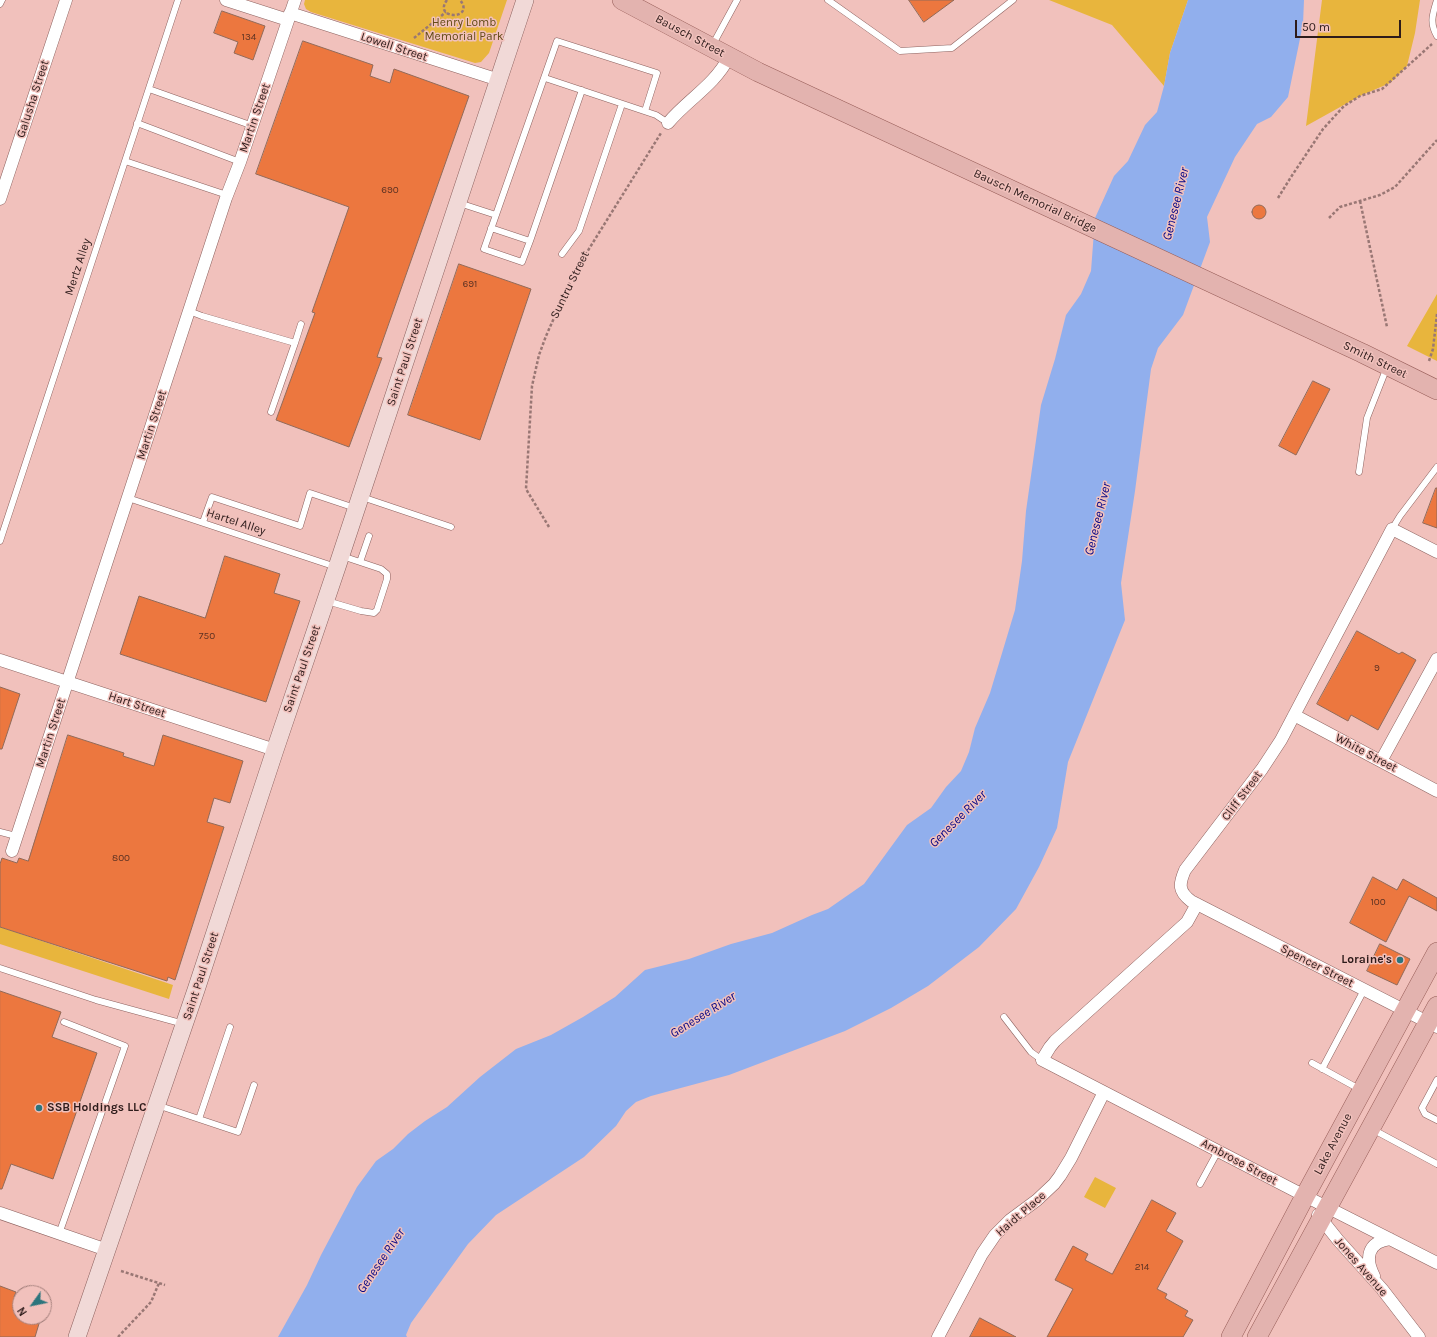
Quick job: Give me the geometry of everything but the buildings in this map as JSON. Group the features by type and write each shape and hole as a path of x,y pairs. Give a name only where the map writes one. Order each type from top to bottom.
{"main road":[{"name":"Saint Paul Street","path":"77,1337 185,1024 274,750 326,601 525,0"},
{"name":"Bausch Street","path":"622,0 758,72"},
{"name":"Bausch Memorial Bridge","path":"758,72 1312,330"},
{"name":"Smith Street","path":"1312,330 1437,390"},
{"name":"Lake Avenue","path":"1232,1337 1305,1196 1437,952"},
{"path":"1257,1337 1371,1128 1432,1025 1437,1006"}],"street":[{"name":"Galusha Street","path":"0,199 66,0"},
{"name":"Lowell Street","path":"226,0 289,17 499,80"},
{"name":"Martin Street","path":"12,851 227,196 253,126 295,0"},
{"path":"668,123 710,83 721,70 729,57"},
{"path":"1392,529 1437,552"},
{"name":"Cliff Street","path":"1197,904 1185,896 1180,886 1185,870 1262,769 1281,740 1392,529"},
{"path":"1381,762 1437,659"},
{"name":"Hart Street","path":"0,660 274,750"},
{"name":"White Street","path":"1294,715 1437,791"},
{"path":"1042,1060 1055,1041 1186,922 1197,904"},
{"name":"Spencer Street","path":"1197,904 1432,1025"},
{"name":"Ambrose Street","path":"1042,1060 1305,1196 1325,1214 1390,1239 1437,1263"},
{"name":"Haidt Place","path":"938,1337 982,1254 995,1235 1010,1220 1037,1200 1054,1184 1060,1176 1071,1158 1104,1092"},
{"path":"0,1213 107,1250"},
{"name":"Jones Avenue","path":"1325,1214 1338,1240 1382,1289 1419,1337"},
{"path":"1382,1289 1371,1271 1368,1257 1374,1246 1381,1241 1390,1239"}],"lane":[{"path":"0,4 2,0"},
{"name":"Mertz Alley","path":"0,541 178,0"},
{"path":"712,48 737,0"},
{"path":"828,0 900,51 952,48 1013,0"},
{"path":"1437,0 1432,13 1432,22 1437,36"},
{"path":"582,90 522,262 484,249 557,41 657,73 645,111"},
{"path":"545,78 645,111 660,117 668,123"},
{"path":"149,89 253,126"},
{"path":"562,254 579,231 622,104"},
{"path":"137,123 240,162"},
{"path":"125,161 227,196"},
{"path":"457,202 496,215"},
{"path":"492,228 530,241"},
{"path":"189,311 295,343"},
{"path":"272,412 301,324"},
{"path":"1359,472 1366,418 1388,366"},
{"path":"1392,529 1437,467"},
{"path":"202,522 212,497 300,526 310,493 358,503 451,527"},
{"name":"Hartel Alley","path":"128,498 202,522 339,561 360,562 381,569 387,574 387,579 377,610 374,613 369,613 326,601"},
{"path":"360,562 369,536"},
{"path":"0,832 16,836"},
{"path":"0,968 96,1000 185,1024"},
{"path":"1322,1069 1364,990"},
{"path":"1004,1017 1031,1052 1042,1060"},
{"path":"59,1234 125,1046 64,1022"},
{"path":"199,1119 230,1027"},
{"path":"1312,1063 1362,1090"},
{"path":"1437,1080 1422,1108 1426,1114 1437,1120"},
{"path":"157,1105 238,1132 254,1085"},
{"path":"1371,1128 1437,1164"},
{"path":"1200,1184 1218,1151"}],"path":[{"path":"447,0 444,6 446,12 453,16 458,15 462,10 462,1"},
{"path":"414,38 446,12"},
{"path":"1278,198 1323,129 1344,106 1360,96 1382,89 1433,43"},
{"name":"Suntru Street","path":"549,527 526,489 532,386 539,355 578,265 668,123"},
{"path":"1329,218 1340,207 1380,195 1396,187 1437,140"},
{"path":"1360,201 1387,327"},
{"path":"1429,361 1433,349 1437,314"},
{"path":"122,1271 165,1285"},
{"path":"118,1337 151,1302 159,1283"}],"green space":[{"name":"Henry Lomb Memorial Park","path":"305,0 507,0 489,53 481,62 475,63 311,12 306,9 304,4"},
{"path":"1049,0 1188,0 1170,53 1164,86 1112,25"},
{"path":"1322,0 1420,0 1415,33 1407,66 1390,83 1360,96 1306,126"},
{"path":"1437,294 1437,361 1407,346"},
{"path":"0,927 173,985 169,999 0,944"},
{"path":"1095,1177 1116,1188 1105,1208 1084,1197"}],"water":[{"name":"Genesee River","path":"1188,0 1304,0 1303,24 1288,97 1271,117 1257,124 1235,157 1207,217 1210,242 1183,315 1158,348 1151,369 1121,583 1125,620 1068,762 1057,828 1039,867 1016,909 979,947 928,986 891,1008 845,1031 729,1075 651,1096 636,1102 626,1111 616,1126 584,1157 496,1215 468,1244 411,1323 406,1335 407,1337 278,1337 307,1285 357,1187 376,1161 393,1149 408,1134 447,1107 480,1077 516,1049 551,1035 583,1017 615,997 645,970 689,959 731,944 772,933 828,909 864,884 907,825 931,808 946,787 961,771 969,752 975,728 990,693 1015,610 1022,561 1026,511 1041,405 1066,315 1081,294 1091,271 1095,218 1114,176 1128,161 1145,125 1157,112 1164,86 1170,53"}],"place":[{"name":"Loraine's","path":"1400,960"},
{"name":"SSB Holdings LLC","path":"39,1108"}]}
